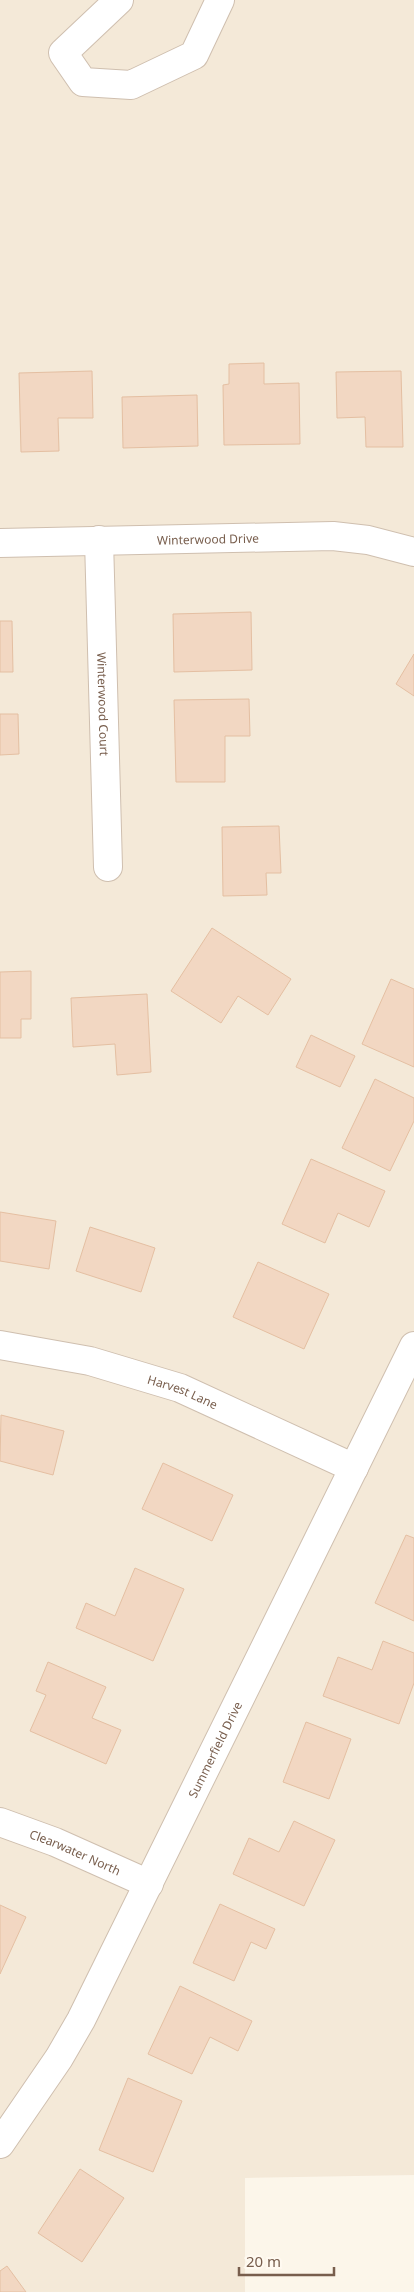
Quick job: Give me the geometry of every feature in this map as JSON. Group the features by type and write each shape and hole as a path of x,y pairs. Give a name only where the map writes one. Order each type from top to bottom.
{"street":[{"path":"119,0 63,53 83,82 131,85 194,56 220,0"},
{"name":"Winterwood Drive","path":"0,543 333,536 368,540 414,552"},
{"name":"Winterwood Court","path":"99,540 108,867"},
{"name":"Harvest Lane","path":"0,1345 90,1361 180,1388 354,1468"},
{"name":"Summerfield Drive","path":"0,2144 54,2066 81,2020 414,1346"},
{"name":"Clearwater North","path":"0,1822 54,1842 149,1884"}],"shaded area":[{"path":"0,0 414,0 414,2175 245,2178 245,2292 0,2292"}],"building":[{"path":"264,363 264,384 299,383 300,444 224,445 223,385 229,384 229,364"},
{"path":"92,371 93,418 58,418 59,451 21,452 19,373"},
{"path":"401,371 403,447 366,447 365,417 337,418 336,372"},
{"path":"197,395 198,446 123,448 122,397"},
{"path":"251,612 252,670 174,672 173,614"},
{"path":"0,621 12,621 13,672 0,672"},
{"path":"414,654 414,696 396,684"},
{"path":"249,699 250,736 225,736 225,782 176,782 174,700"},
{"path":"0,714 18,714 19,754 0,755"},
{"path":"279,826 281,873 266,873 267,895 223,896 222,827"},
{"path":"212,928 291,979 268,1015 238,996 221,1023 171,991"},
{"path":"31,971 31,1019 21,1019 21,1038 0,1038 0,972"},
{"path":"391,979 414,989 414,1067 362,1044"},
{"path":"147,994 151,1072 117,1075 115,1044 73,1047 71,998"},
{"path":"311,1035 355,1056 340,1087 296,1067"},
{"path":"375,1079 414,1098 414,1121 390,1171 342,1148"},
{"path":"311,1159 385,1191 369,1227 338,1213 325,1243 282,1224"},
{"path":"0,1212 56,1221 49,1269 0,1261"},
{"path":"90,1227 155,1248 141,1292 76,1271"},
{"path":"258,1262 329,1294 304,1349 233,1317"},
{"path":"1,1415 64,1431 53,1475 0,1461"},
{"path":"163,1463 233,1495 212,1541 142,1509"},
{"path":"406,1535 414,1538 414,1621 375,1603"},
{"path":"135,1568 184,1589 153,1661 76,1628 86,1603 115,1616"},
{"path":"383,1641 414,1653 414,1683 399,1724 323,1696 338,1657 372,1670"},
{"path":"48,1662 106,1687 92,1718 121,1730 106,1764 30,1731 46,1695 36,1691"},
{"path":"306,1722 351,1739 329,1799 283,1782"},
{"path":"294,1821 335,1840 304,1906 233,1874 249,1838 279,1852"},
{"path":"220,1904 275,1929 266,1949 251,1942 234,1981 193,1963"},
{"path":"0,1905 26,1917 0,1974"},
{"path":"180,1986 252,2021 238,2051 210,2037 192,2074 148,2054"},
{"path":"128,2078 182,2101 153,2172 99,2150"},
{"path":"80,2169 124,2198 82,2262 38,2233"},
{"path":"7,2266 26,2292 0,2292 0,2271"}]}
